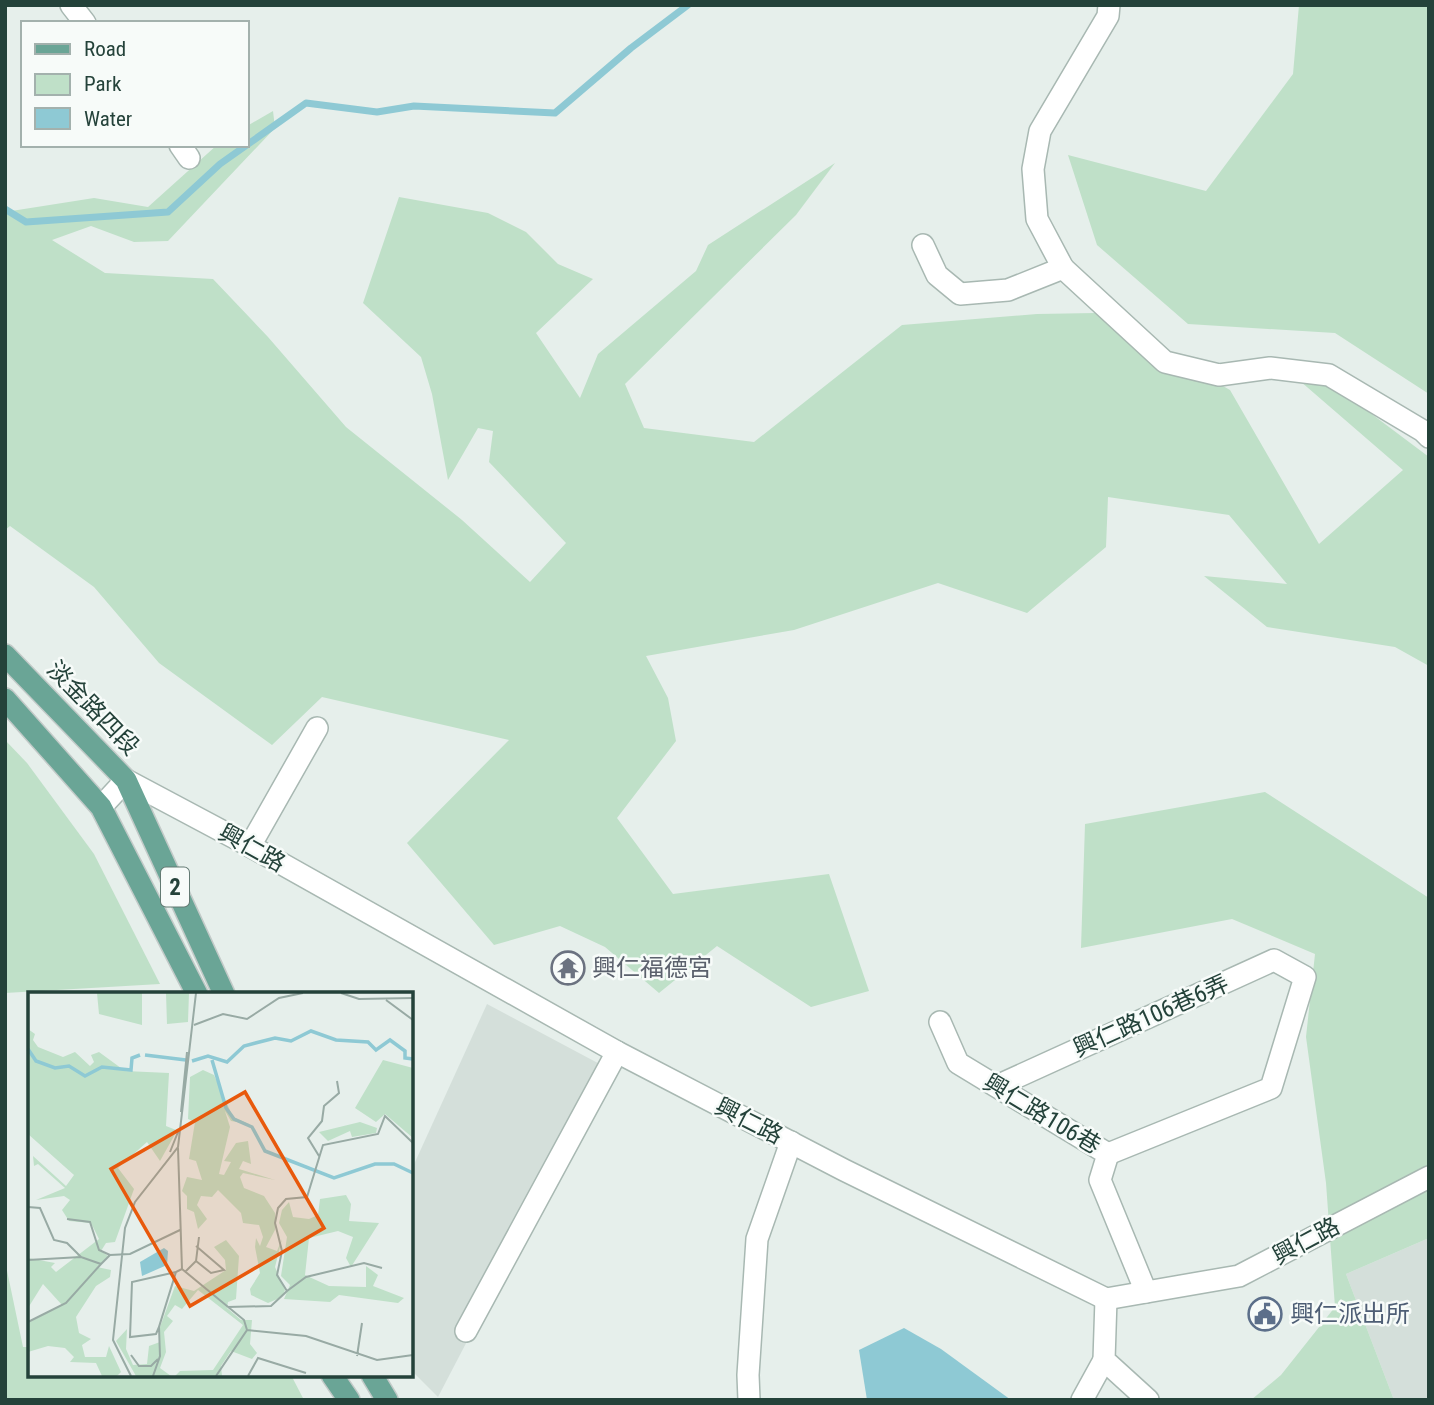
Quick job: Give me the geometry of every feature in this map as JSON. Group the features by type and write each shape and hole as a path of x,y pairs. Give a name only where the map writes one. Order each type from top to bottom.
{"main road":[{"name":"淡金路四段","path":"5,655 126,780 223,992"},
{"name":"2","path":"5,699 101,807 196,992"},
{"path":"333,1377 349,1400"},
{"path":"373,1377 387,1400"}],"street":[{"path":"71,5 83,21"},
{"path":"1109,5 1108,16 1040,131 1033,169 1037,219 1063,268 1165,362 1219,375 1270,368 1329,375 1423,431 1429,438"},
{"path":"923,245 937,275 960,294 1008,290 1063,268"},
{"path":"250,846 317,727"},
{"path":"101,807 126,780"},
{"name":"興仁路","path":"126,780 250,846 617,1052 1106,1299 1239,1276 1429,1177"},
{"name":"興仁路106巷6弄","path":"997,1086 1274,960 1305,977 1272,1088 1108,1154"},
{"name":"興仁路106巷","path":"940,1022 958,1063 1108,1154 1100,1180 1146,1292"},
{"path":"466,1331 617,1052"},
{"path":"749,1400 748,1375 757,1239 791,1142"},
{"path":"1083,1400 1104,1360 1106,1299"},
{"path":"1104,1360 1149,1400"}],"shaded area":[{"path":"487,1004 609,1069 438,1397 413,1372 413,1167"},
{"path":"1429,1238 1429,1400 1394,1400 1346,1274"}],"green space":[{"path":"1299,5 1429,5 1429,394 1335,333 1188,324 1097,245 1068,155 1206,191 1293,74"},
{"path":"273,111 275,128 168,241 134,242 91,226 52,240 105,273 213,279 268,337 346,427 462,520 530,582 566,543 489,462 493,431 478,428 448,480 432,394 421,357 363,303 399,197 488,213 526,232 558,264 593,279 536,333 580,398 598,354 696,271 708,245 835,163 796,215 625,384 644,428 754,442 902,325 1037,314 1095,313 1230,390 1319,544 1403,470 1300,381 1329,382 1429,457 1429,666 1395,647 1267,627 1204,576 1287,584 1229,515 1108,497 1106,547 1027,613 938,583 794,630 646,656 668,698 676,741 617,818 673,894 829,874 869,991 811,1007 717,946 659,993 605,947 560,926 494,945 407,843 509,740 322,697 272,745 159,663 94,587 10,526 5,530 5,212 94,198 148,207 215,147 248,147 248,125"},
{"path":"5,740 27,763 94,854 160,984 5,993"},
{"path":"1265,792 1429,898 1429,1238 1346,1274 1394,1400 1251,1400 1281,1375 1335,1307 1326,1183 1306,1037 1315,954 1232,919 1081,948 1085,824"},
{"path":"5,1261 23,1347 28,1347 28,1377 292,1377 304,1400 5,1400"}],"water":[{"path":"904,1328 941,1349 1011,1400 867,1400 859,1350"}],"waterway":[{"path":"248,144 306,103 377,112 414,106 555,113 631,48 688,5"},
{"path":"5,209 26,222 168,212 220,164 244,147"}],"place":[{"name":"興仁福德宮","path":"568,968"},
{"name":"興仁派出所","path":"1265,1314"}]}
